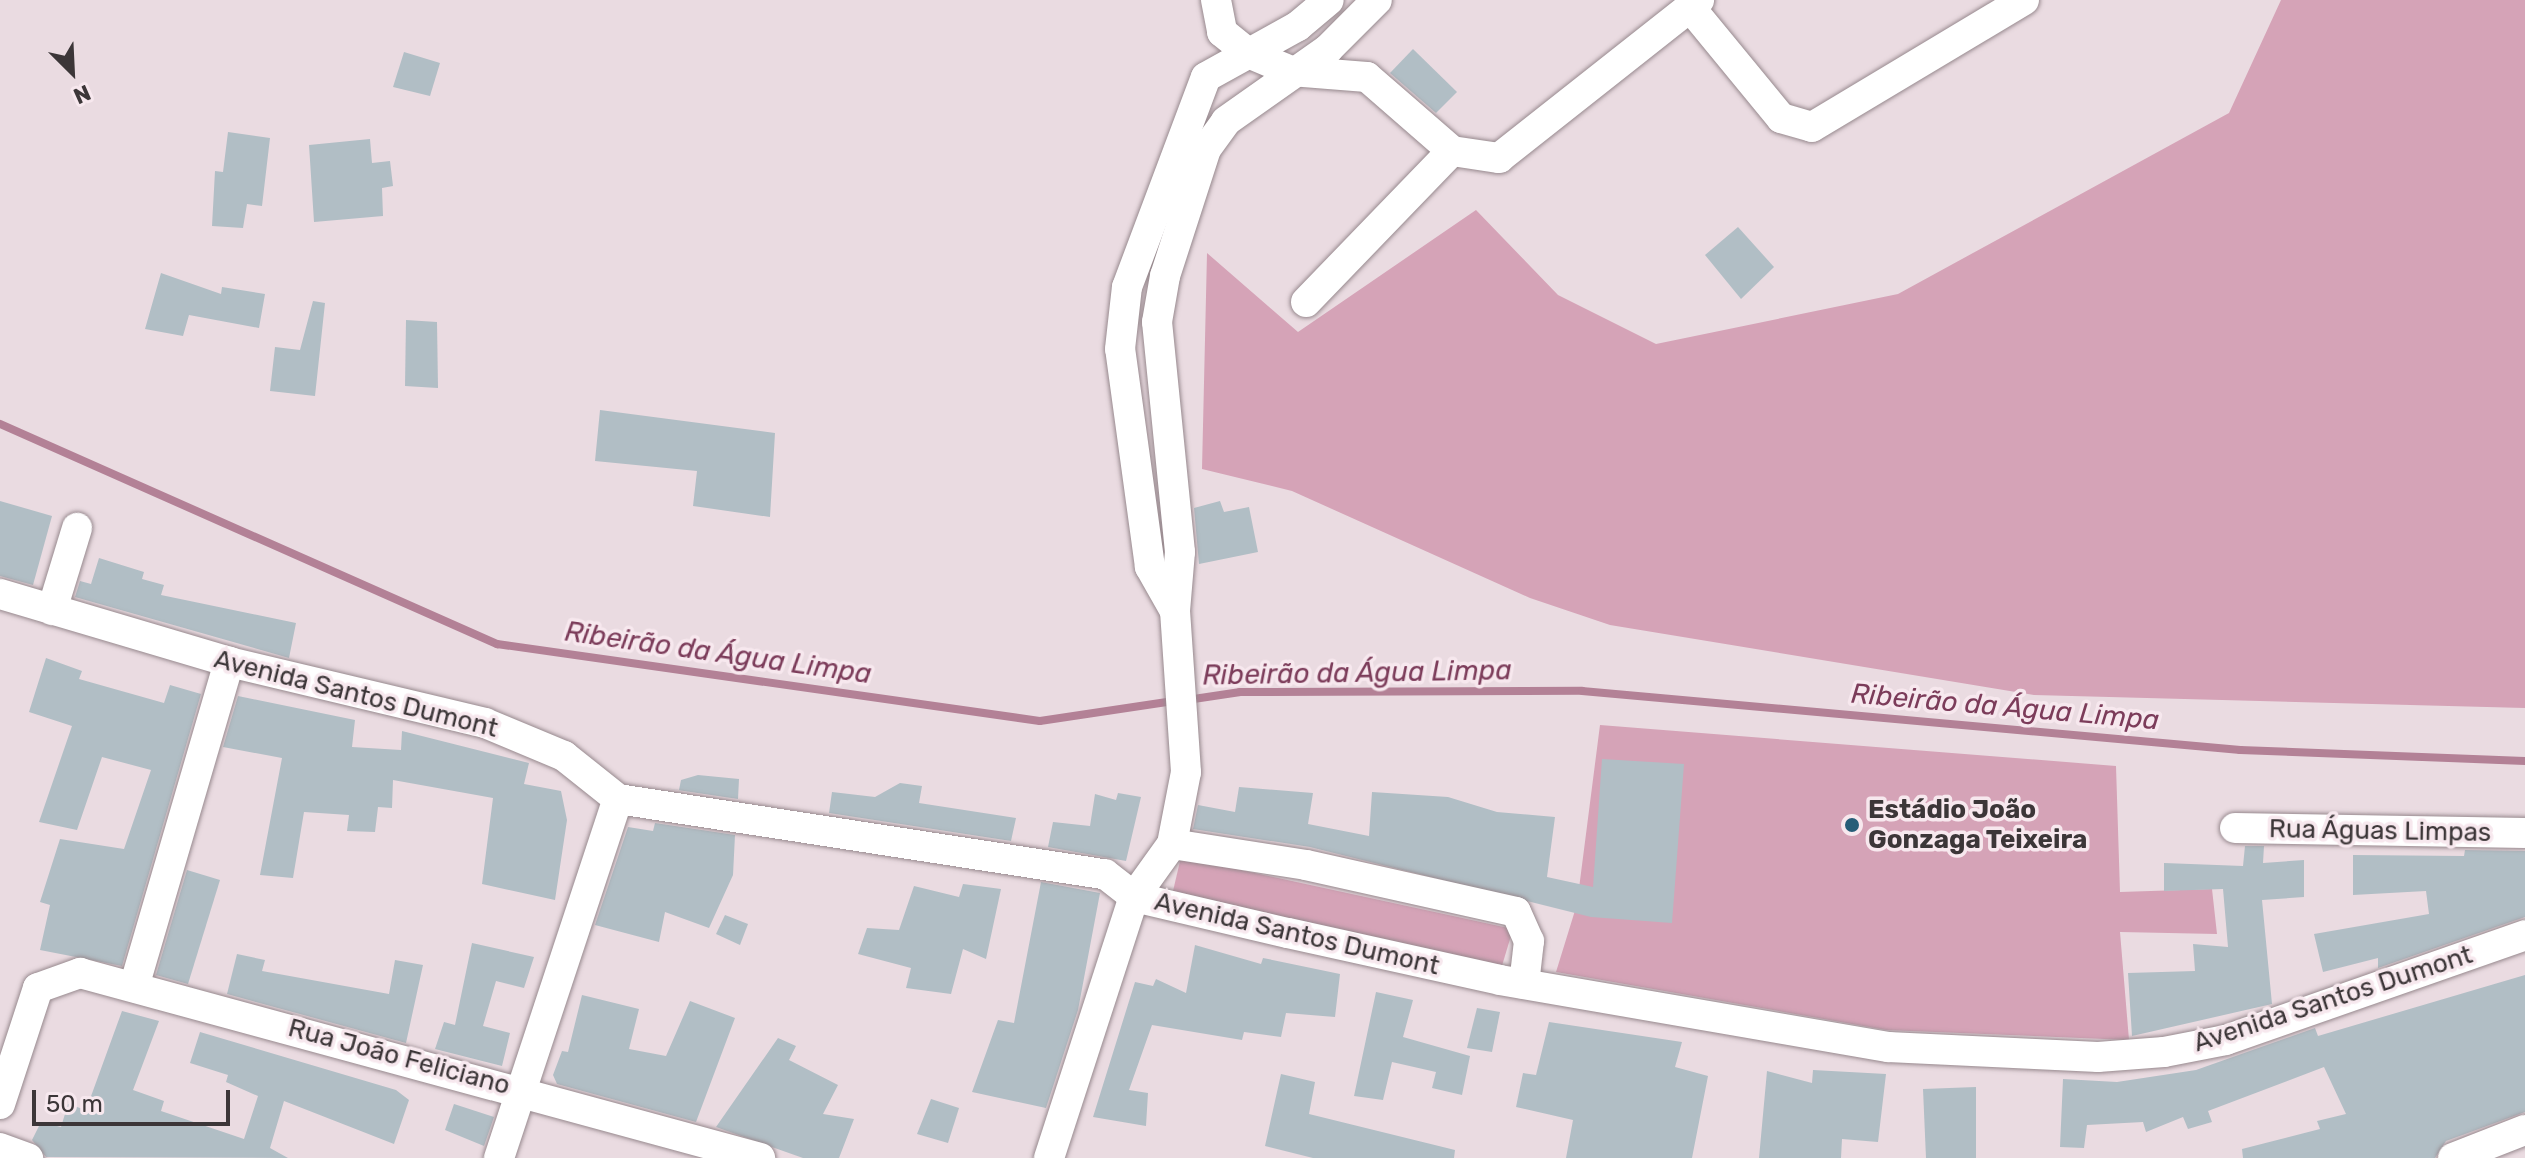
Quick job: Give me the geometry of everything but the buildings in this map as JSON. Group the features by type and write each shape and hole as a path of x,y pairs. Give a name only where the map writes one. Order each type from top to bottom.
{"street":[{"path":"1216,0 1222,32 1248,53 1291,71 1367,77 1452,151 1499,158 1694,3 1781,118 1812,127 2024,0"},
{"path":"1175,611 1150,567 1120,349 1127,287 1191,106 1206,77 1329,0"},
{"path":"1049,1158 1134,897 1172,844 1186,772 1183,663 1175,611 1180,552 1157,322 1165,276 1206,149 1245,102 1328,49 1377,0"},
{"path":"1306,302 1452,151"},
{"path":"52,610 77,528"},
{"name":"Avenida Santos Dumont","path":"0,594 229,662 485,723 564,756 618,799 1105,874 1134,897 1524,984 1888,1047 2098,1057 2226,1040 2525,935"},
{"path":"134,987 229,662"},
{"path":"499,1158 519,1089 618,799"},
{"name":"Rua Águas Limpas","path":"2235,828 2525,833"},
{"path":"1172,844 1306,865 1516,912 1529,941 1524,984"},
{"name":"Rua João Feliciano","path":"0,1104 38,988 80,973 519,1089 760,1158"},
{"path":"2453,1158 2525,1130"},
{"path":"0,1148 28,1158"}],"shaded area":[{"path":"2281,0 2525,0 2525,708 2034,695 1610,625 1530,598 1292,491 1202,469 1207,253 1298,332 1476,210 1558,295 1656,344 1898,294 2229,113"},
{"name":"Estádio João Gonzaga Teixeira","path":"1600,725 2116,766 2120,892 2212,889 2217,934 2120,932 2129,1040 1886,1030 1556,972 1577,904"},
{"path":"1181,857 1513,929 1501,969 1173,891"}],"waterway":[{"name":"Ribeirão da Água Limpa","path":"0,424 497,644 1040,721 1174,701"},
{"name":"Ribeirão da Água Limpa","path":"1187,700 1240,692 1582,691 2240,750 2525,761"}],"place":[{"name":"Estádio João Gonzaga Teixeira","path":"1852,825"}]}
